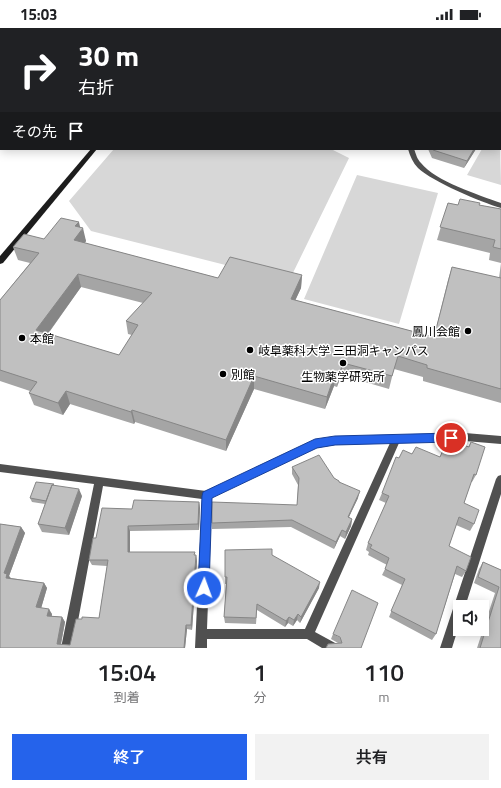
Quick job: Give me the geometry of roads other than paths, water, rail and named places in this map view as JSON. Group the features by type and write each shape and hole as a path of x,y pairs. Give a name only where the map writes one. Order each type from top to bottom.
{"street":[{"path":"0,261 93,150"},
{"path":"411,150 413,157 420,167 431,175 501,206"},
{"path":"0,468 207,496 315,444 335,441 465,437 501,440"},
{"path":"308,634 396,439"},
{"path":"446,648 501,479"},
{"path":"67,648 99,481"},
{"path":"201,648 207,496"},
{"path":"202,634 308,634 333,648"}],"place":[{"name":"鳳川会館","path":"468,331"},
{"name":"本館","path":"22,338"},
{"name":"岐阜薬科大学 三田洞キャンパス","path":"250,350"},
{"name":"生物薬学研究所","path":"343,363"},
{"name":"別館","path":"223,374"}]}
